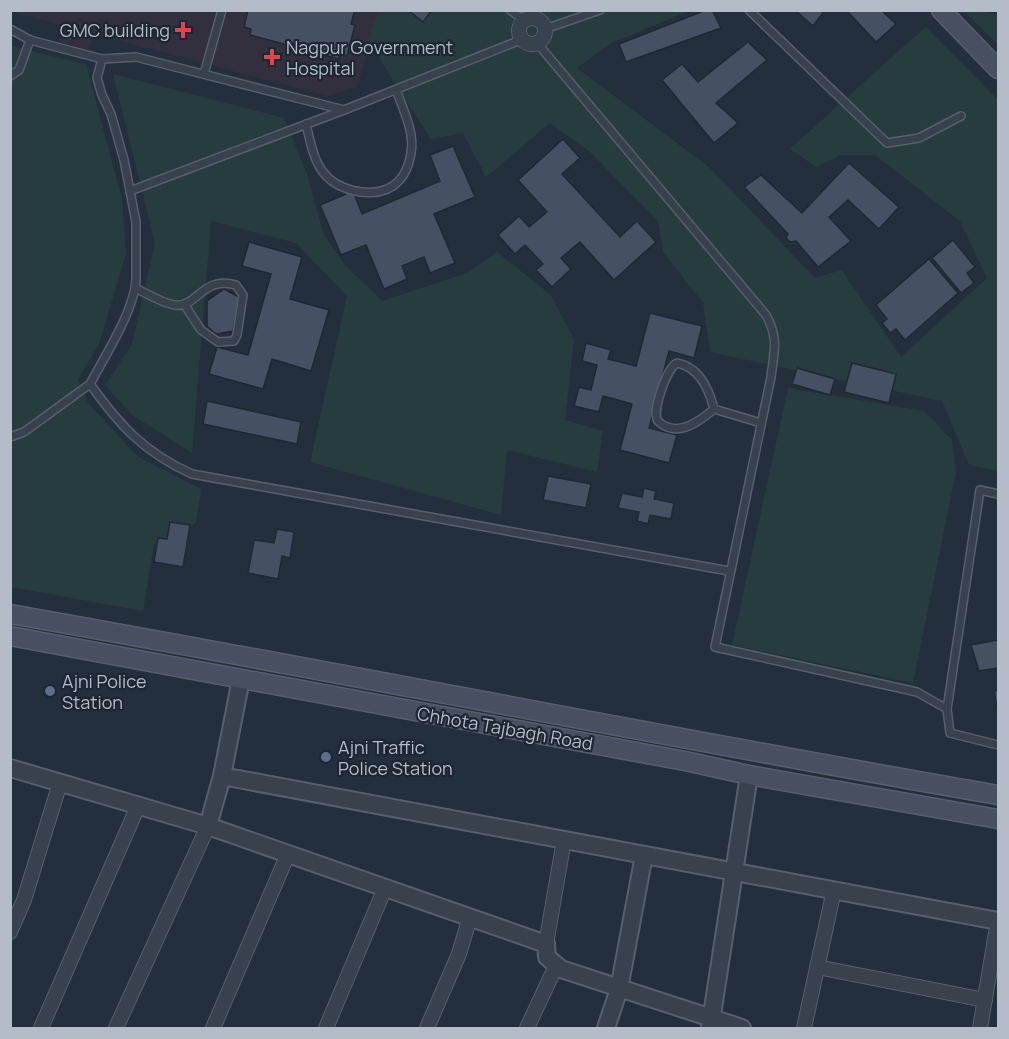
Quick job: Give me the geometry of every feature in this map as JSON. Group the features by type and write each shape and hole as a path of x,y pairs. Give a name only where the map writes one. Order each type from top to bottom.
{"main road":[{"path":"942,10 999,69"},
{"path":"950,10 999,55"},
{"path":"10,614 431,690 752,752 999,795"},
{"name":"Chhota Tajbagh Road","path":"10,636 674,759 749,775 999,819"},
{"path":"749,775 752,752"}],"street":[{"path":"537,19 545,29 543,37 537,43 529,43 523,39 520,31 525,21 537,19"},
{"path":"116,1029 208,826 222,776 241,679"},
{"path":"10,768 208,826 546,944"},
{"path":"712,1024 749,775"},
{"path":"222,776 998,921 980,1029"},
{"path":"10,932 34,871 60,783"},
{"path":"41,1029 138,806"},
{"path":"564,840 546,944 548,957 556,966 712,1024 742,1029"},
{"path":"213,1029 288,854"},
{"path":"606,1029 619,989 644,855"},
{"path":"326,1029 385,888"},
{"path":"804,1029 834,890"},
{"path":"427,1029 459,954 470,917"},
{"path":"528,1029 556,966"},
{"path":"817,967 985,1000"}],"lane":[{"path":"204,74 222,10"},
{"path":"510,10 525,21"},
{"path":"545,29 600,10"},
{"path":"749,10 887,143 919,138 961,116"},
{"path":"10,29 30,40 102,59 135,57 344,111"},
{"path":"130,191 344,111 523,39"},
{"path":"10,76 19,70 30,40"},
{"path":"537,43 766,315 773,329 775,339 771,377 715,647 917,692 947,709"},
{"path":"10,437 24,432 90,384 128,310 135,288 136,222 121,148 97,78 102,59"},
{"path":"306,124 315,157 323,172 331,180 341,187 371,194 385,190 396,185 403,177 412,152 411,137 396,90"},
{"path":"135,288 174,305 184,304 214,285 221,283 236,285 243,295 234,341 218,342 201,330 184,304"},
{"path":"686,364 693,369 700,377 714,409 703,419 685,428 666,427 658,422 656,416 660,397 669,371 674,365 686,364"},
{"path":"90,384 125,429 140,444 169,464 192,474 729,572"},
{"path":"714,409 761,423"},
{"path":"999,494 980,490 947,709 950,733 999,746"}],"shaded area":[{"name":"Nagpur Government Hospital","path":"10,11 379,11 357,87 327,96 94,34 88,50 59,42 63,26"}],"green space":[{"path":"378,11 689,11 611,43 577,68 710,168 815,278 842,270 901,357 987,278 960,221 875,155 841,155 816,167 790,149 926,27 998,100 998,471 969,465 942,401 710,352 703,303 663,252 658,221 590,152 550,123 486,177 463,133 431,139 368,41"},
{"path":"964,11 982,11 998,15 998,45"},
{"path":"10,46 86,64 122,199 126,254 99,344 78,379 88,403 137,456 201,489 196,523 154,544 143,611 11,587"},
{"path":"113,74 284,118 307,174 324,236 347,267 382,301 467,273 497,252 551,295 574,340 565,420 603,431 597,472 507,450 501,515 310,462 347,296 296,243 211,221 192,453 132,415 105,385 132,344 155,243"},
{"path":"788,388 924,411 952,440 956,472 913,683 732,645"}],"building":[{"path":"248,10 355,10 351,24 355,25 347,56 340,54 339,59 250,35 251,29 244,27"},
{"path":"408,10 432,10 423,22"},
{"path":"706,10 712,10 721,28 626,62 619,44"},
{"path":"795,10 825,10 813,26"},
{"path":"846,10 881,10 896,24 876,42"},
{"path":"748,42 767,60 716,103 738,123 714,143 662,80 682,64 698,82"},
{"path":"563,139 580,158 562,174 620,237 637,221 656,242 614,280 580,242 561,258 571,269 552,287 536,270 543,264 525,245 515,254 498,235 519,216 529,227 547,212 518,180"},
{"path":"453,146 475,197 434,214 455,263 430,273 424,257 402,266 407,279 384,289 366,245 341,255 320,205 353,191 362,214 440,181 430,155"},
{"path":"849,163 899,207 879,229 848,200 829,217 851,241 818,267 796,241 790,242 786,238 788,234 744,187 761,175 802,213"},
{"path":"953,240 975,267 967,273 974,283 961,293 932,258"},
{"path":"249,242 302,257 290,299 329,310 311,371 272,359 263,389 209,374 217,347 248,355 271,274 242,266"},
{"path":"929,259 958,293 905,340 896,329 890,333 882,323 887,319 876,305"},
{"path":"224,289 239,297 233,331 216,334 207,326 207,301"},
{"path":"650,313 702,326 694,358 669,351 649,428 677,435 669,463 620,450 632,404 603,396 599,412 574,406 579,387 591,390 597,365 582,361 586,343 611,350 608,359 636,366"},
{"path":"852,363 896,374 889,403 844,392"},
{"path":"797,368 835,379 830,395 792,384"},
{"path":"207,401 301,422 297,444 203,424"},
{"path":"548,476 591,484 586,508 543,500"},
{"path":"644,488 656,491 654,499 674,503 671,519 650,515 648,524 637,521 639,512 618,508 622,493 642,497"},
{"path":"170,522 190,525 183,567 154,562 158,538 167,539"},
{"path":"277,529 294,532 290,558 282,556 278,579 248,573 254,540 274,543"},
{"path":"998,640 998,668 979,671 971,645"},
{"path":"998,690 998,714 994,691"}],"place":[{"name":"GMC building","path":"183,30"},
{"name":"Nagpur Government Hospital","path":"272,57"},
{"name":"Ajni Police Station","path":"50,691"},
{"name":"Ajni Traffic Police Station","path":"326,757"}]}
